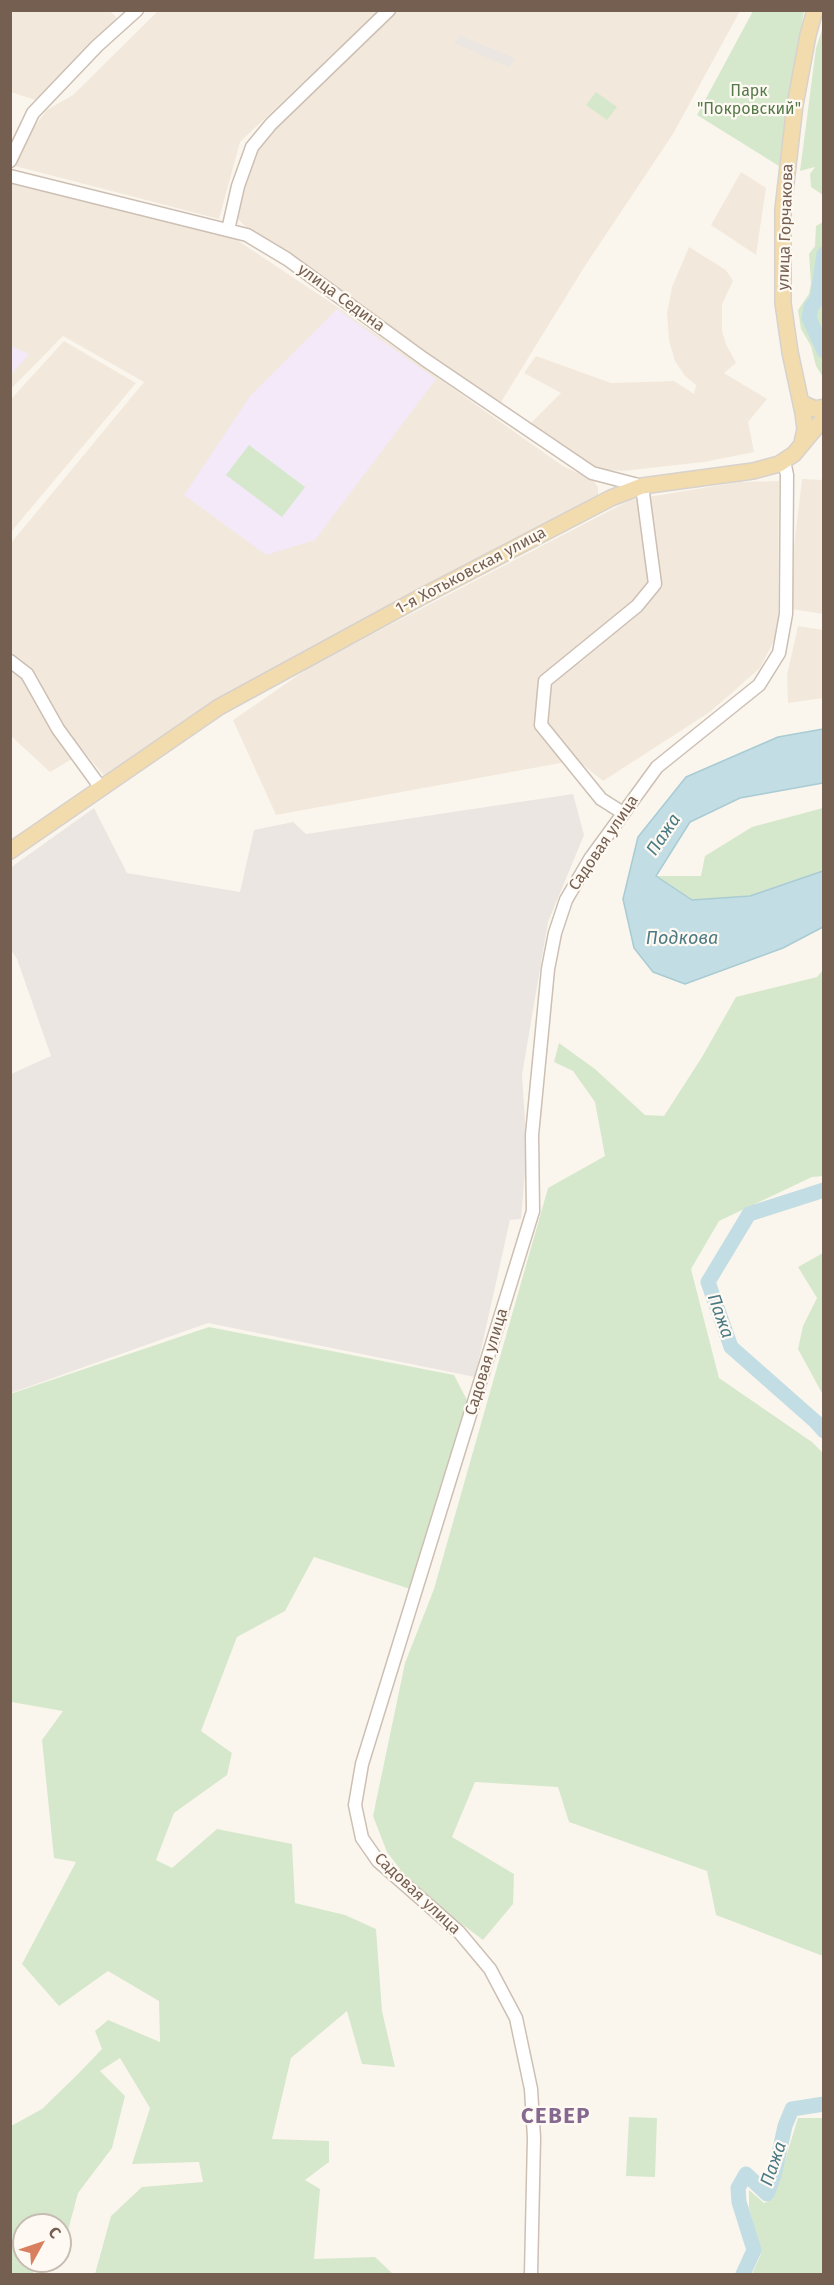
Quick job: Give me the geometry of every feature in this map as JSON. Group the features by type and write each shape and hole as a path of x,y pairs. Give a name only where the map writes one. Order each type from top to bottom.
{"main road":[{"name":"улица Горчакова","path":"802,443 805,429 802,404 790,352 783,303 783,209 795,105 808,35 816,10"},
{"path":"802,404 815,409 824,407"},
{"name":"1-я Хотьковская улица","path":"10,851 242,693 610,498 642,486 753,471 769,468 784,461 824,418"}],"street":[{"path":"10,161 33,113 97,46 137,10"},
{"path":"228,230 238,186 252,147 271,124 389,10"},
{"name":"улица Седина","path":"10,176 247,235 288,259 424,359 592,473 642,486"},
{"name":"Садовая улица","path":"531,2274 534,2138 531,2089 516,2018 490,1969 459,1932 378,1861 362,1838 355,1805 362,1764 533,1211 532,1135 548,969 555,933 567,900 590,859 657,767 759,685 779,653 786,614 787,475 784,461"},
{"path":"623,813 601,799 541,725 545,681 637,606 655,584 642,486"},
{"path":"10,661 27,674 58,729 101,788"}],"shaded area":[{"path":"11,11 110,11 117,18 35,100 11,92"},
{"path":"158,11 378,11 240,142 219,219 15,166 27,136 47,110 73,95"},
{"path":"393,11 740,11 673,134 583,269 498,407 289,254 247,228 237,218 250,163 261,144 282,119"},
{"path":"460,35 516,59 509,67 454,43"},
{"path":"741,172 766,188 756,255 711,225"},
{"path":"11,179 231,236 336,306 563,466 593,480 598,487 598,497 299,653 220,700 106,778 84,752 50,772 11,736 11,543 144,382 63,336 11,389"},
{"path":"689,247 726,270 733,281 722,304 722,331 736,363 724,373 767,399 748,422 754,452 704,462 623,471 607,470 590,465 530,424 561,393 524,373 536,356 611,383 674,381 694,394 696,385 685,376 675,361 669,341 667,313 672,287"},
{"path":"337,309 436,379 315,540 266,555 184,495 250,396"},
{"path":"64,341 136,383 11,532 11,399"},
{"path":"11,346 29,354 11,375"},
{"path":"802,479 823,480 823,614 791,609 794,546"},
{"path":"779,481 778,633 760,668 710,712 603,781 577,760 276,815 233,720 313,665 630,500 739,482"},
{"path":"798,626 823,630 823,698 788,703 787,675"},
{"path":"573,794 584,835 548,922 522,1075 527,1151 521,1219 510,1220 475,1377 208,1323 11,1393 11,1074 51,1056 17,959 11,950 10,868 94,808 127,873 240,892 254,830 293,822 306,834"}],"green space":[{"name":"Парк \"Покровский\"","path":"753,11 804,11 779,166 697,115"},
{"path":"823,27 823,195 811,187 810,174 815,167 800,171 816,48"},
{"path":"596,92 617,107 607,120 586,105"},
{"path":"823,222 823,377 816,366 811,346 801,329 798,310 809,294 811,284 809,254 815,246 816,226"},
{"path":"249,445 305,487 282,517 226,475"},
{"path":"823,808 823,871 750,896 692,900 656,876 701,876 705,856 752,827"},
{"path":"823,970 823,1176 812,1177 719,1221 691,1269 719,1378 812,1442 823,1453 823,1956 716,1915 707,1871 569,1822 558,1787 475,1782 452,1837 514,1874 513,1904 483,1940 415,1889 387,1852 373,1816 405,1663 434,1589 548,1188 605,1156 595,1102 573,1071 554,1062 559,1043 595,1069 645,1115 664,1116 702,1057 736,997 817,977"},
{"path":"823,1253 823,1395 798,1349 803,1326 817,1298 798,1267"},
{"path":"209,1327 454,1375 467,1400 445,1483 410,1589 314,1557 285,1611 237,1637 201,1731 232,1753 227,1775 174,1813 156,1860 172,1868 217,1829 292,1844 295,1903 345,1915 376,1929 382,2011 395,2067 362,2064 347,2011 291,2058 272,2139 329,2141 329,2162 305,2180 320,2189 314,2259 375,2257 393,2274 95,2274 111,2216 142,2187 203,2182 199,2162 132,2164 150,2108 120,2058 100,2071 125,2096 112,2148 78,2193 72,2216 72,2213 12,2213 12,2273 32,2273 11,2274 11,2126 42,2109 102,2049 95,2031 108,2020 160,2042 159,2001 108,1971 59,2006 22,1964 76,1862 54,1858 42,1740 63,1711 11,1702 10,1394"},
{"path":"629,2117 657,2118 655,2177 626,2176"},
{"path":"798,2118 823,2118 823,2274 752,2274 761,2254 749,2208 749,2190 764,2203 773,2199"}],"water":[{"name":"Подкова","path":"823,729 823,783 740,798 690,822 656,876 692,900 750,896 823,871 823,927 783,948 685,984 653,972 634,948 623,899 638,837 686,777 778,737"}],"waterway":[{"name":"Пажа","path":"824,254 817,300 811,307 809,318 824,351"},
{"name":"Пажа","path":"824,1190 749,1214 708,1282 731,1347 824,1431"},
{"name":"Пажа","path":"743,2274 754,2250 739,2202 738,2188 746,2174 767,2194 774,2176 785,2126 792,2109 824,2104"}],"district":[{"name":"СЕВЕР","path":"556,2117"}]}
